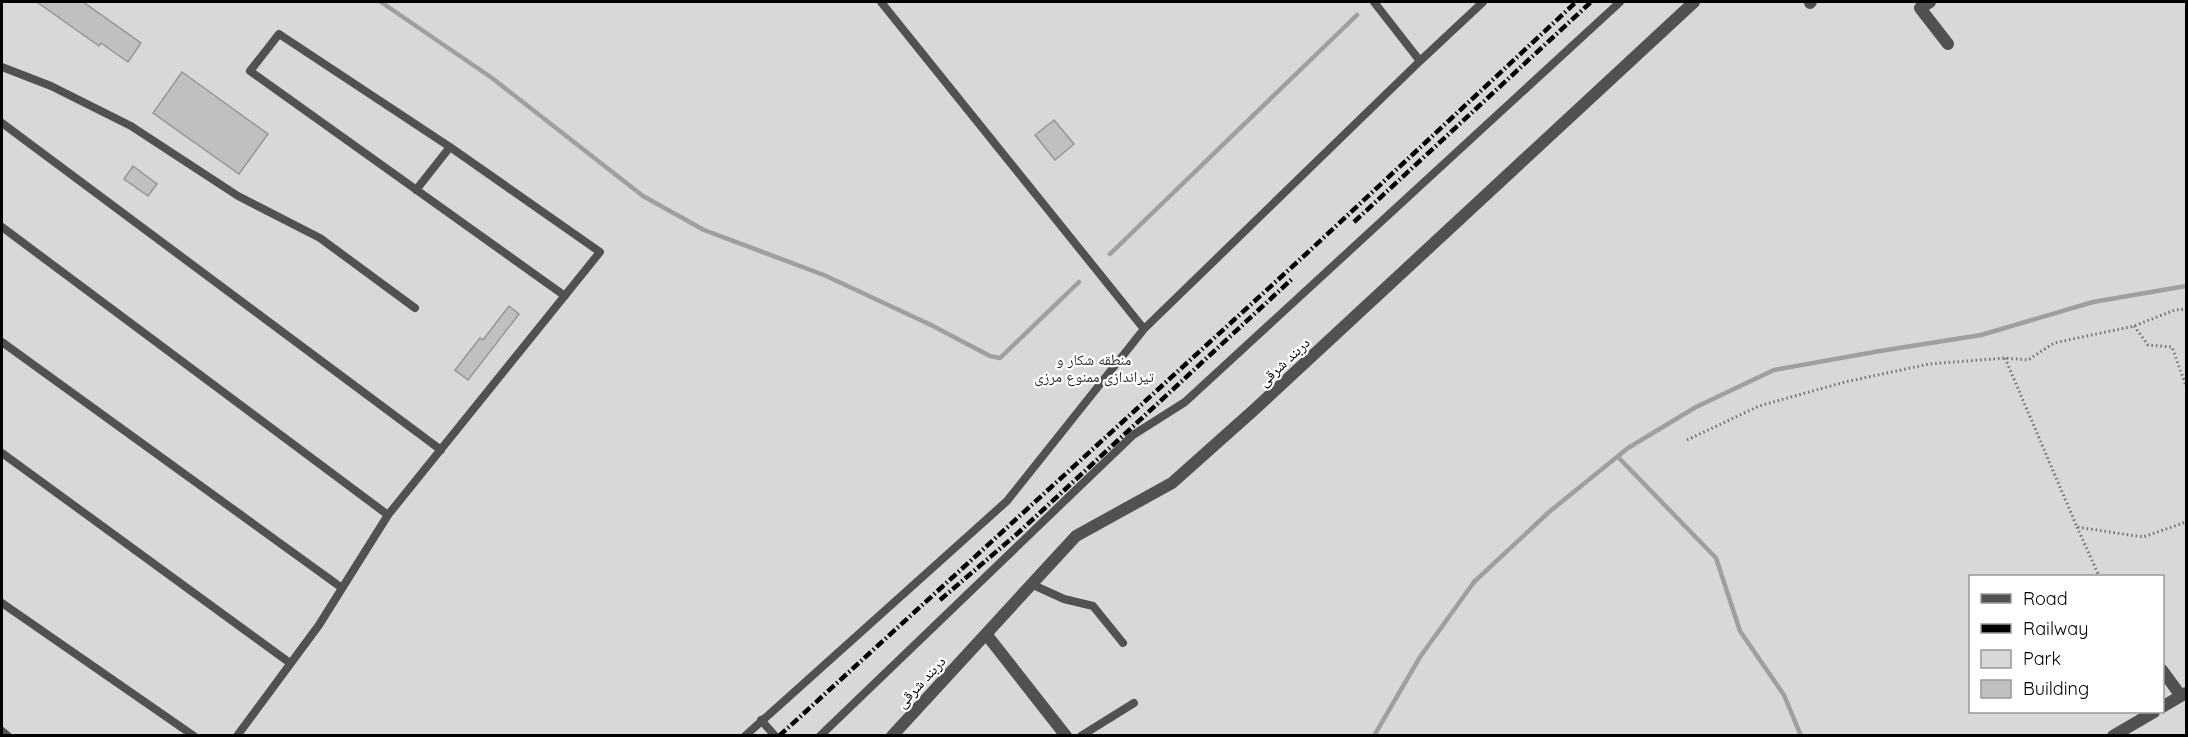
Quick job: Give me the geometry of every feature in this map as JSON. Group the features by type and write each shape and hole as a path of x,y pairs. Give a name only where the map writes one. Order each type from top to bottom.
{"street":[{"name":"دربند شرقی","path":"892,735 1076,536 1172,483 1255,409 1694,2"},
{"path":"1930,2 1920,8 1948,44"},
{"path":"986,634 1066,735"},
{"path":"2164,671 2184,694 2164,706"},
{"path":"2113,735 2151,713"}],"lane":[{"path":"881,2 1144,329"},
{"path":"1374,2 1420,61"},
{"path":"745,735 1007,501 1144,329 1483,2"},
{"path":"820,735 1132,435 1185,402 1620,2"},
{"path":"237,735 319,625 388,515 441,450 565,296 600,252 450,147 279,34 250,71 565,296"},
{"path":"2,67 51,86 131,126 238,196 320,238 415,308"},
{"path":"2,123 441,450"},
{"path":"416,190 450,147"},
{"path":"2,227 388,515"},
{"path":"2,342 342,588"},
{"path":"2,453 290,663"},
{"path":"1031,584 1064,599 1093,606 1123,643"},
{"path":"2,603 194,735"},
{"path":"1081,735 1134,703"},
{"path":"761,720 775,735"},
{"path":"2,731 8,735"}],"path":[{"path":"1687,440 1759,406 1845,382 1929,364 2005,358 2028,360 2054,343 2134,326 2175,310 2187,309"},
{"path":"2134,326 2148,345 2172,347 2187,386"},
{"path":"2005,358 2099,575"},
{"path":"2078,527 2143,537 2187,522"}],"green space":[{"name":"منطقه شکار و تیراندازی ممنوع مرزی","path":"2,2 2186,2 2186,735 2,735"}],"building":[{"path":"37,2 83,2 141,43 128,62 101,43 99,46"},
{"path":"182,72 268,134 239,174 153,113"},
{"path":"1054,120 1074,144 1055,160 1035,135"},
{"path":"133,166 157,184 148,196 124,179"},
{"path":"509,306 519,314 468,380 455,370 480,338 483,340"}],"waterway":[{"path":"381,2 492,78 643,196 704,230 824,275 931,325 990,356 1000,358 1079,282"},
{"path":"1110,254 1357,15"},
{"path":"1374,736 1420,657 1474,582 1549,512 1628,448 1696,407 1774,370 1981,335 2093,302 2186,286"},
{"path":"1618,457 1716,558 1740,631 1784,695 1801,736"}],"railway":[{"path":"779,736 1305,255 1576,2"},
{"path":"1354,222 1591,2"},
{"path":"940,600 1018,533 1292,279"}]}
